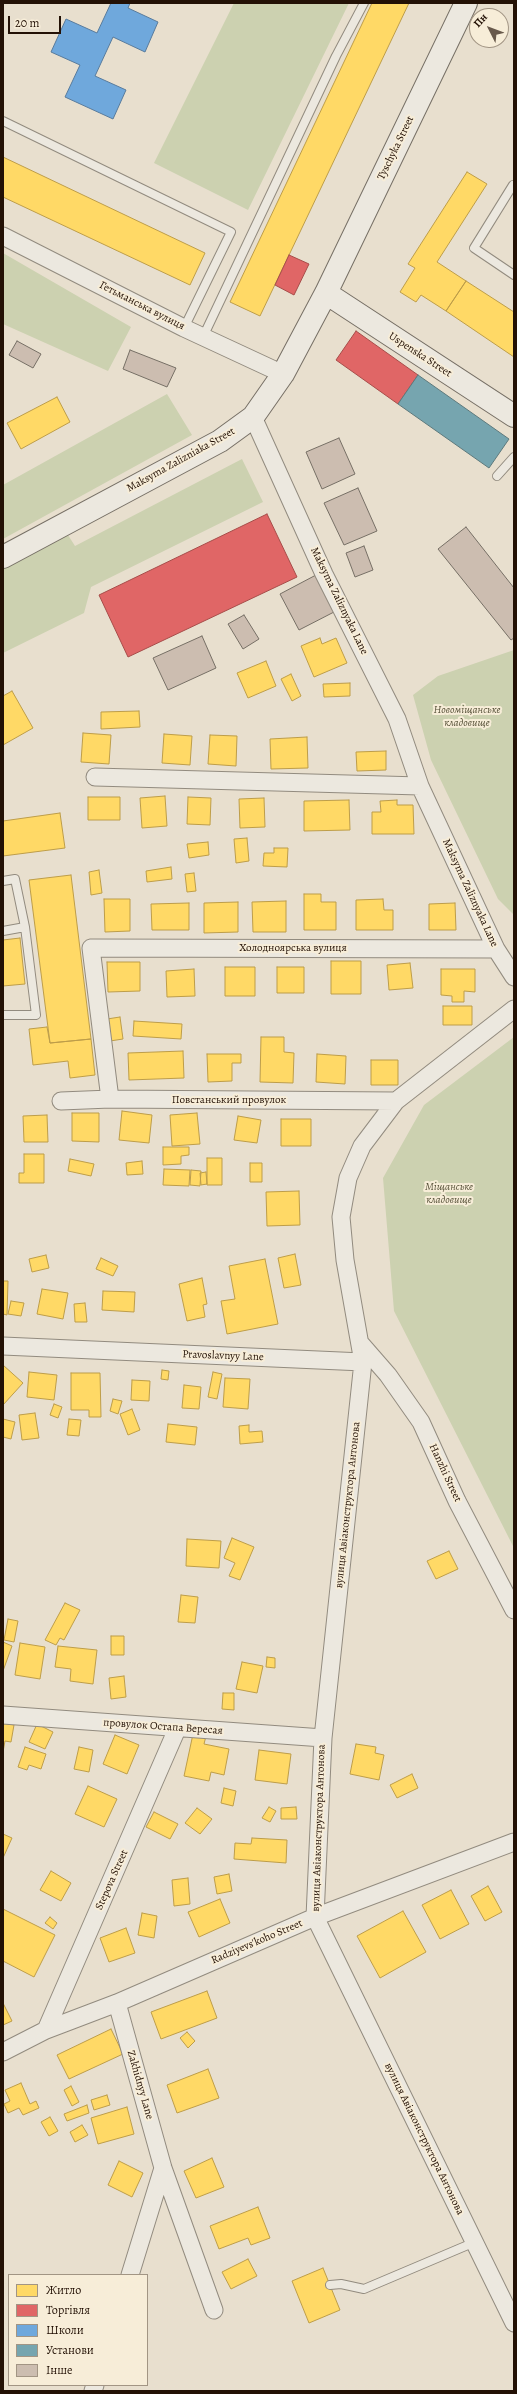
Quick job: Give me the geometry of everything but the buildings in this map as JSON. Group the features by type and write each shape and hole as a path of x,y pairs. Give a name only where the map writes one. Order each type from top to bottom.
{"main road":[{"name":"Tyschyka Street","path":"326,293 466,3"},
{"name":"Maksyma Zalizniaka Street","path":"3,557 220,441 253,417 283,374 326,293"},
{"name":"Uspenska Street","path":"326,293 514,416"}],"street":[{"name":"Гетьманська вулиця","path":"3,236 184,328 283,374"},
{"name":"Maksyma Zaliznyaka Lane","path":"253,417 324,574 397,719 420,786 496,949 514,977"},
{"path":"96,778 420,786"},
{"name":"Холодноярська вулиця","path":"110,1099 91,948 496,949"},
{"path":"363,1362 345,1260 341,1217 348,1178 362,1146 396,1101 514,1009"},
{"name":"Повстанський провулок","path":"61,1101 110,1099 396,1101"},
{"name":"Hanzhi Street","path":"361,1344 388,1375 421,1422 457,1501 514,1610"},
{"name":"Pravoslavnyy Lane","path":"3,1346 31,1349 363,1362"},
{"name":"вулиця Авіаконструктора Антонова","path":"363,1362 323,1738 316,1917 514,2323"},
{"name":"провулок Остапа Вересая","path":"3,1715 177,1729 323,1738"},
{"name":"Stepova Street","path":"46,2030 177,1729"},
{"name":"Radziyevsʹkoho Street","path":"3,2052 46,2030 117,2002 316,1917 514,1842"},
{"name":"Zakhidnyy Lane","path":"117,2002 163,2168 214,2310"},
{"path":"130,2274 163,2168"}],"lane":[{"path":"203,337 336,56 364,3"},
{"path":"3,121 231,232 184,328"},
{"path":"513,185 474,248 514,275"},
{"path":"496,476 514,457"},
{"path":"3,881 15,880 25,927 36,1015 3,1014"},
{"path":"3,931 25,927"},
{"path":"330,2285 341,2284 364,2289 475,2242"}],"green space":[{"path":"234,3 349,3 248,210 154,163"},
{"path":"3,253 131,327 108,371 3,324"},
{"path":"167,394 192,435 3,539 3,485"},
{"path":"242,459 263,502 91,587 84,613 3,653 3,569 68,535 75,546"},
{"name":"Новоміщанське кладовище","path":"514,650 514,915 498,899 431,760 413,695 438,676"},
{"name":"Міщанське кладовище","path":"514,1037 514,1548 394,1311 383,1178 424,1105"}]}
